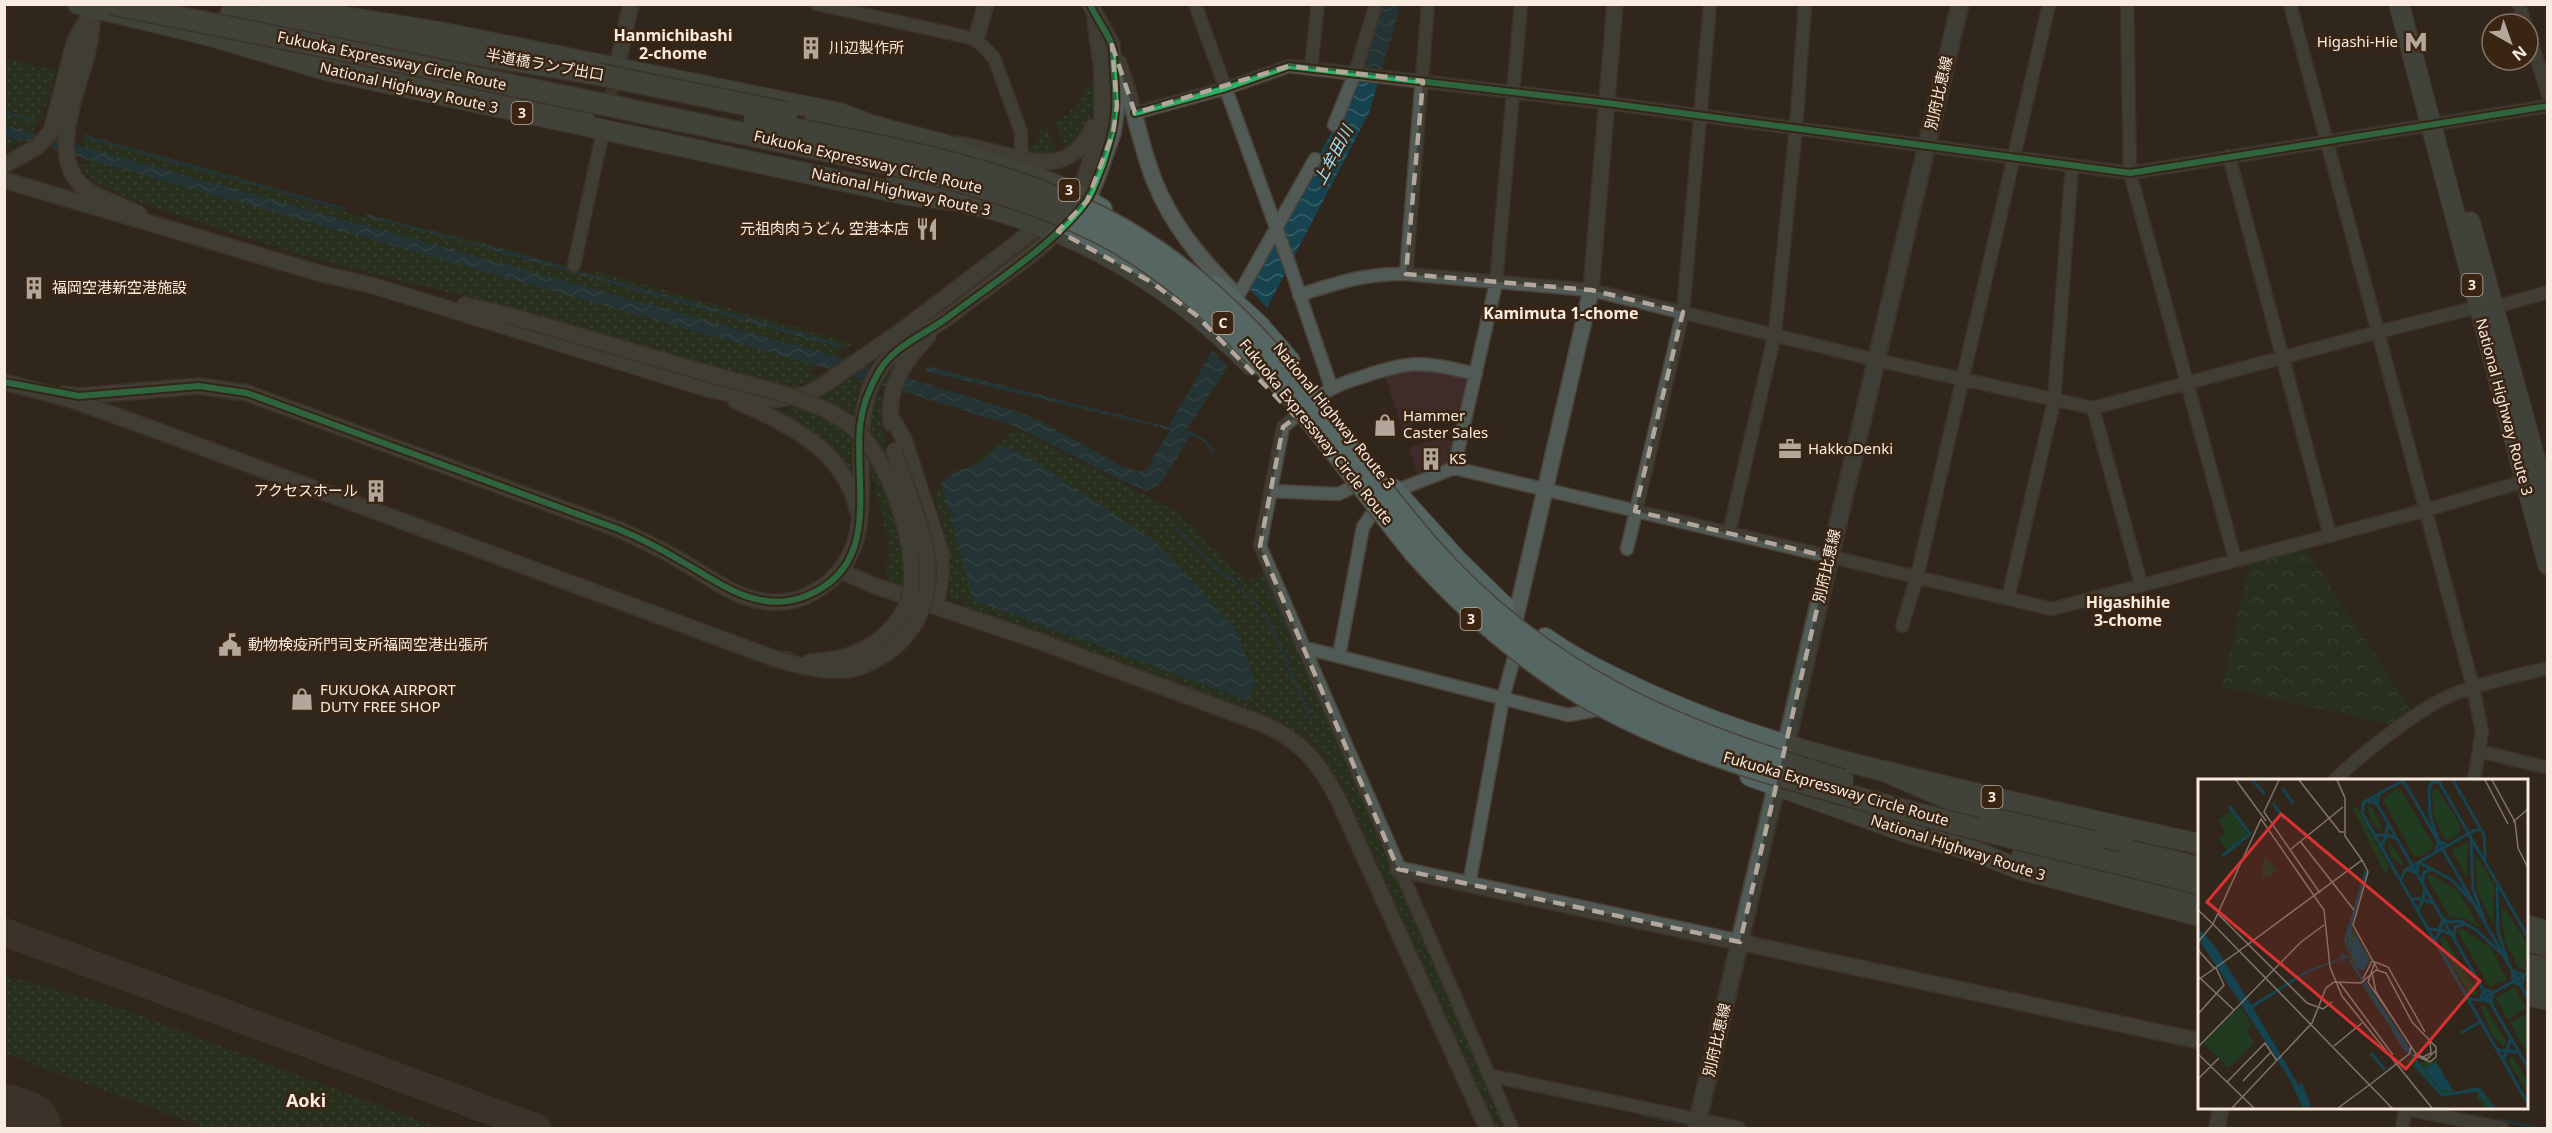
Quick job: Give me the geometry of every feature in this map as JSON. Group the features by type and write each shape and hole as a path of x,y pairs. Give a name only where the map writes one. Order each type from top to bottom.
{"highway":[{"name":"Fukuoka Expressway Circle Route","path":"187,4 919,163 979,170 1054,197 1136,237 1183,269 1252,331 1314,401 1426,543 1458,578 1517,631 1570,669 1610,692 1672,721 1838,778 1953,809 2198,868"},
{"name":"National Highway Route 3","path":"267,4 440,32 840,113 867,127 943,144 1081,197 1131,226 1238,300 1325,392 1395,491 1458,561 1516,616 1561,649 1616,679 1694,715 1785,746 2198,844"},
{"name":"National Highway Route 3","path":"2399,4 2437,122"},
{"name":"National Highway Route 3","path":"2412,4 2480,308 2547,506"},
{"name":"Fukuoka Expressway Circle Route","path":"97,5 832,144"},
{"name":"National Highway Route 3","path":"97,5 325,70 908,195 970,204 1049,229 1087,244 1151,282 1218,334 1276,392 1347,477 1372,514 1433,583 1514,657 1596,710 1647,734 1777,786 1908,833 1977,852 2019,869 2198,916"},
{"path":"97,5 167,22 227,33 369,69 398,81 542,112 584,112 897,180 958,195 970,204"},
{"name":"半道橋ランプ出口","path":"231,14 597,74 736,102 814,121 867,127"},
{"name":"Fukuoka Expressway Circle Route","path":"919,163 1050,211 1110,239 1174,281 1226,326 1264,366 1415,554 1456,596 1508,643 1563,682 1663,734 1778,776 1950,823 2198,884"},
{"name":"National Highway Route 3","path":"2537,479 2547,565"},
{"path":"1888,772 1977,808 2198,859"},
{"path":"1977,852 2023,856 2198,899"},
{"path":"2528,919 2547,924"},
{"path":"2528,926 2547,931"},
{"path":"2528,941 2547,946"},
{"path":"2528,950 2547,955"},
{"path":"2528,964 2547,969"},
{"path":"2528,980 2547,985"},
{"path":"2528,995 2547,1000"}],"main road":[{"name":"別府比恵線","path":"1697,1124 1960,4"}],"street":[{"path":"617,67 631,4"},
{"path":"817,4 976,39 994,58 1021,132 1021,159"},
{"path":"976,39 986,4"},
{"path":"1195,4 1289,263 1325,392 1394,366 1413,363 1432,364 1476,374"},
{"path":"1311,68 1318,4"},
{"path":"1334,124 1356,74 1376,4"},
{"path":"1406,274 1428,4"},
{"path":"1454,468 1496,283 1521,4"},
{"path":"1516,616 1591,290 1615,4"},
{"path":"1627,549 1683,312 1710,4"},
{"path":"1729,533 1774,333 1796,128 1805,4"},
{"path":"1902,626 1917,577 2049,4"},
{"path":"2127,4 2130,172 2235,559"},
{"path":"2290,4 2473,687 2482,732 2475,779"},
{"path":"4,165 37,147 51,132 75,40 97,5"},
{"path":"97,5 90,44 67,130 66,156 69,167 83,187 160,225"},
{"path":"1092,10 1112,45 1154,179 1170,214 1202,261 1238,300 1278,235 1315,159"},
{"path":"1081,197 1083,182 1102,128 1102,69 1092,10"},
{"path":"4,382 69,399 776,659 825,670 850,670 886,655 902,642 911,630 926,596 925,544 894,450 890,415 892,387 902,365 937,325 1049,229 1081,197 1113,133 1117,106 1112,45"},
{"path":"1135,113 1226,88 1289,66 1513,91 2130,172 2547,106"},
{"path":"2540,71 2547,94"},
{"path":"943,144 968,144 1021,159 1048,163 1064,159 1081,147 1093,127 1102,128"},
{"path":"574,265 603,131"},
{"path":"2229,156 2330,536"},
{"path":"4,158 22,157"},
{"path":"2008,598 2054,401 2072,165"},
{"path":"4,180 397,294 708,389 749,398 779,399 807,394 822,386 904,329 1014,244 1049,229"},
{"path":"4,190 46,192"},
{"path":"1299,295 1359,276 1406,274 1591,290 1774,333 1876,360 2094,408 2378,332 2547,292"},
{"path":"397,294 443,300 507,315 790,396 838,417 867,442 887,474 911,553 911,591 904,612 889,632 866,649 841,658 808,662 776,659"},
{"path":"4,382 79,396 199,386 247,393 618,529 676,557 725,588 757,600 771,602 796,600 820,589 841,571 853,550 859,524 862,492 860,433 868,392 886,362 906,344 937,325"},
{"path":"708,389 773,417 823,451 840,471 853,492 859,524"},
{"path":"2094,408 2141,584"},
{"path":"890,415 904,440 941,553 941,576 936,606"},
{"path":"1295,417 1283,427 1260,546 1512,1128"},
{"path":"1395,491 1454,468 2052,609 2537,479"},
{"path":"1271,491 1338,494 1353,488"},
{"path":"1339,656 1363,528 1372,514"},
{"path":"841,571 875,586 1033,639 1263,724 1279,731 1307,751 1329,780 1487,1128"},
{"path":"1302,647 1568,715 1596,710"},
{"path":"1468,885 1503,698 1514,657"},
{"path":"2336,779 2346,769 2433,705 2473,687 2547,668"},
{"path":"2479,750 2547,768"},
{"path":"1398,869 2198,1041"},
{"path":"1488,1076 1697,1124 1739,1128"},
{"path":"2217,1128 2222,1109"},
{"path":"2402,1128 2406,1109"},
{"path":"2411,1109 2502,1128"}],"highlighted area":[{"path":"1112,45 1135,113 1289,66 1423,81 1406,274 1591,290 1683,312 1635,511 1829,557 1740,942 1398,869 1260,546 1283,427 1296,417 1196,315 1151,282 1058,231 1087,201 1113,133 1117,106"}],"shaded area":[{"path":"1413,365 1471,376 1460,423 1434,417 1402,428 1383,371"},
{"path":"1439,438 1455,442 1449,466 1418,476 1409,448"}],"green space":[{"path":"4,58 56,70 46,106 35,129 17,144 5,147"},
{"path":"1092,80 1095,101 1093,110 1085,129 1067,154 1055,124 1076,106 1088,83"},
{"path":"1047,127 1059,157 1027,153 1027,149 1039,141 1039,130"},
{"path":"84,134 271,186 270,190 365,217 367,214 513,250 591,274 592,270 853,343 807,372 822,377 785,391 471,298 329,263 223,231 122,196 90,179 80,165 87,163 83,151"},
{"path":"851,376 870,382 857,422 812,399"},
{"path":"876,393 882,397 882,426 888,460 864,428"},
{"path":"797,405 834,422 857,437 858,482 828,447 782,412"},
{"path":"1016,429 1178,512 1247,581 1265,571 1509,1128 1497,1128 1351,804 1318,750 1296,732 1266,715 965,608 964,595 954,602 948,595 951,559 934,494"},
{"path":"865,447 893,503 906,571 903,591 890,583 886,576 887,539"},
{"path":"2304,546 2412,712 2393,725 2222,687 2250,560"},
{"path":"5,975 115,1006 440,1128 206,1128 5,1054"}],"water":[{"name":"上牟田川","path":"1378,5 1401,5 1369,113 1268,306 1187,429 1206,440 1215,453 1211,453 1205,442 1191,435 1161,483 1147,491 1120,480 1017,427 836,371 61,152 51,147 5,137 4,125 849,360 1018,412 1041,421 1121,466 1141,472 1147,469 1170,430 925,371 927,366 1168,427 1249,288 1339,118"},
{"path":"367,214 842,344 840,348 366,217"},
{"path":"1000,446 1023,453 1157,543 1236,629 1255,681 1248,701 973,600 941,483 956,471 977,465"}],"pier":[{"path":"1249,288 1267,308 1229,368 1212,350"}],"waterway":[{"path":"4,112 35,121"},
{"path":"86,137 344,209"},
{"path":"1175,529 1184,535 1219,571 1232,579 1266,615 1311,719"},
{"path":"1264,574 1355,781"},
{"path":"1505,1085 1600,1105"},
{"path":"1642,1115 1686,1124"},
{"path":"2473,1115 2482,1117"},
{"path":"2499,1120 2537,1128"}],"taxiway":[{"path":"4,932 537,1128"}],"runway":[{"path":"4,1121 24,1128"}],"tunnel":[{"path":"603,131 616,73"}],"cycle path":[{"path":"4,382 79,396 199,386 247,393 618,529 658,548 740,594 772,602 789,601 806,596 830,583 846,565 855,545 859,522 861,419 869,392 884,364 900,348 947,318 1041,248 1074,216 1092,192 1110,142 1116,99 1112,46 1090,4"},
{"path":"1135,113 1226,88 1289,66 1607,103 2130,173 2548,106"}],"place":[{"name":"Higashi-Hie","path":"2416,42"},
{"name":"川辺製作所","path":"811,48"},
{"name":"元祖肉肉うどん 空港本店","path":"927,229"},
{"name":"福岡空港新空港施設","path":"34,288"},
{"name":"Hammer Caster Sales","path":"1385,425"},
{"name":"HakkoDenki","path":"1790,449"},
{"name":"KS","path":"1431,459"},
{"name":"アクセスホール","path":"376,491"},
{"name":"動物検疫所門司支所福岡空港出張所","path":"230,645"},
{"name":"FUKUOKA AIRPORT DUTY FREE SHOP","path":"302,699"}],"district":[{"name":"Hanmichibashi 2-chome","path":"673,44"},
{"name":"Kamimuta 1-chome","path":"1561,313"},
{"name":"Higashihie 3-chome","path":"2128,611"},
{"name":"Aoki","path":"306,1101"}]}
